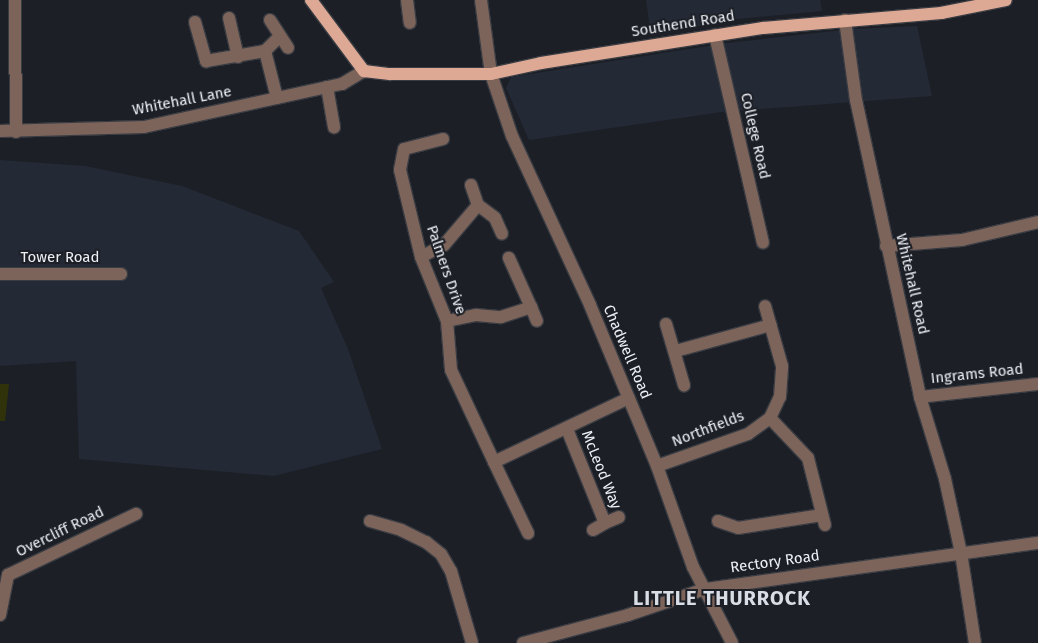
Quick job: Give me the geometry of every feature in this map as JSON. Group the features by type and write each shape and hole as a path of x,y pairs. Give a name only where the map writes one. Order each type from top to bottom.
{"main road":[{"path":"311,0 364,71"},
{"name":"Southend Road","path":"364,71 390,74 491,74 715,35 845,20 941,13 1006,0"}],"street":[{"path":"14,0 16,132"},
{"path":"407,0 410,23"},
{"name":"Chadwell Road","path":"481,0 491,74 512,136 629,398 657,466 668,504 705,589 732,643"},
{"path":"229,18 238,57"},
{"path":"270,20 288,48"},
{"name":"Whitehall Road","path":"845,20 856,100 886,246 920,397 945,479 961,553 975,643"},
{"path":"195,22 206,61 265,51 280,36"},
{"name":"College Road","path":"715,35 763,243"},
{"path":"265,51 277,98"},
{"name":"Whitehall Lane","path":"0,131 144,127 351,82 364,71"},
{"path":"327,87 334,127"},
{"name":"Palmers Drive","path":"443,139 404,149 400,170 421,257 447,321 452,370 528,533"},
{"path":"472,184 478,205 495,218 502,234"},
{"path":"421,257 444,245 478,205"},
{"path":"886,246 962,240 1038,222"},
{"path":"510,258 537,321"},
{"name":"Tower Road","path":"0,274 121,274"},
{"name":"Northfields","path":"657,466 748,434 770,418 780,397 782,366 765,306"},
{"path":"447,321 476,315 501,317 531,307"},
{"path":"666,324 676,351 684,385"},
{"path":"676,351 770,325"},
{"name":"Ingrams Road","path":"920,397 1038,384"},
{"path":"494,462 629,398"},
{"path":"718,521 738,528 823,520 808,458 770,418"},
{"name":"McLeod Way","path":"567,429 605,524"},
{"name":"Overcliff Road","path":"0,615 8,575 136,514"},
{"name":"McLeod Way","path":"593,530 618,517"},
{"path":"370,521 401,530 426,542 441,554 451,571 472,643"},
{"name":"Rectory Road","path":"528,642 628,615 705,589 1038,543"}],"shaded area":[{"path":"646,0 820,0 822,11 737,19 651,35"},
{"path":"917,26 932,96 722,112 529,140 506,88 511,77 727,43 853,29"},
{"path":"0,160 85,166 182,186 299,231 334,282 321,288 348,349 382,449 274,476 79,459 76,361 0,366"}],"green space":[{"path":"0,384 9,384 5,421 0,421"}],"district":[{"name":"LITTLE THURROCK","path":"722,598"}]}
